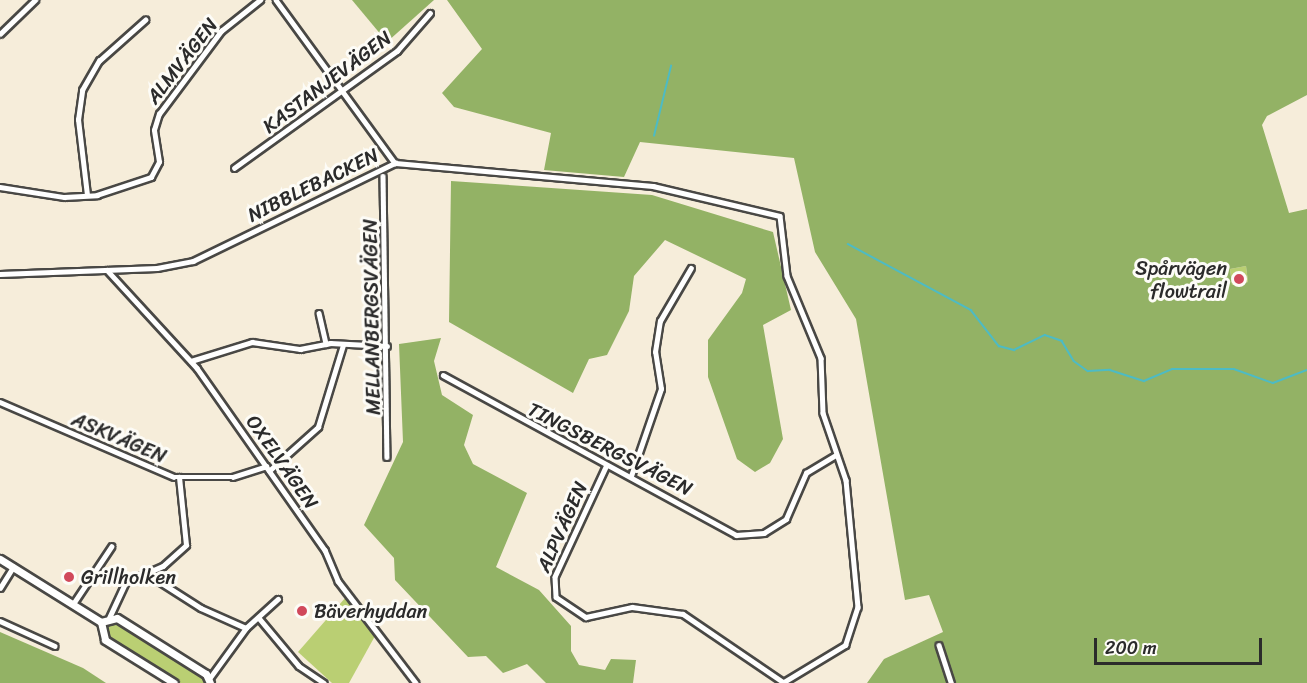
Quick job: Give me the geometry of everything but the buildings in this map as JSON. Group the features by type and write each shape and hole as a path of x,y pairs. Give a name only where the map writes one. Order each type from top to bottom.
{"street":[{"path":"0,34 35,0"},
{"name":"ALMVÄGEN","path":"0,187 87,195 115,192 150,177 159,162 154,130 159,114 221,31 260,0"},
{"path":"276,0 345,89 395,163"},
{"name":"KASTANJEVÄGEN","path":"234,168 404,45 430,13"},
{"path":"87,195 78,120 82,90 99,61 145,20"},
{"name":"NIBBLEBACKEN","path":"1,274 107,270 193,261 395,163 653,186 777,215 783,222 787,276 821,357 823,413 834,456"},
{"name":"MELLANBERGSVÄGEN","path":"383,177 387,457"},
{"path":"631,476 661,389 655,352 660,321 691,268"},
{"name":"OXELVÄGEN","path":"107,270 191,361 325,550 334,575 416,683"},
{"path":"0,282 1,274"},
{"path":"320,313 326,344"},
{"path":"191,361 252,342 300,349 326,344 387,346"},
{"name":"ASKVÄGEN","path":"0,402 179,477 234,477 267,468 318,427 344,345"},
{"name":"TINGSBERGSVÄGEN","path":"443,375 607,465 676,498 724,531 750,536 786,519 806,473 834,456"},
{"path":"783,683 846,645 857,613 846,480 834,456"},
{"name":"ALPVÄGEN","path":"607,465 555,578 556,597 586,617 621,608 683,614 783,683"},
{"path":"101,622 109,618 126,582 174,559 186,545 179,477"},
{"path":"73,604 111,547"},
{"path":"0,559 101,622 105,640 174,683"},
{"path":"0,588 13,567"},
{"path":"146,573 201,608 246,628"},
{"path":"109,618 209,681 246,628 278,599"},
{"path":"259,618 299,666 324,683"},
{"path":"0,621 56,646"},
{"path":"939,645 951,683"}],"green space":[{"path":"352,0 434,0 387,42"},
{"path":"447,0 1307,0 1307,95 1267,116 1262,125 1289,213 1307,209 1307,683 867,683 884,659 943,632 929,595 905,600 856,319 815,252 794,158 640,142 624,177 544,170 551,133 454,107 442,93 482,49","holes":["1246,266 1248,282 1232,285 1230,269"]},
{"path":"451,181 652,195 773,232 791,310 763,325 783,439 770,463 755,472 737,459 708,377 708,340 742,293 746,279 665,240 634,276 629,311 607,355 589,359 573,393 449,322"},
{"name":"Spårvägen flowtrail","path":"1246,266 1248,282 1232,285 1230,269"},
{"path":"441,338 434,361 442,395 473,415 464,445 473,464 527,493 496,567 539,590 571,626 571,651 579,665 605,670 611,659 636,660 633,683 546,683 527,664 503,673 486,656 468,657 395,580 394,558 364,525 403,442 399,344"},
{"path":"346,597 375,636 349,683 332,683 298,652"},
{"path":"119,622 200,673 206,683 179,683 116,645 108,639 105,624"},
{"path":"0,632 83,668 106,683 0,683"}],"waterway":[{"path":"654,136 671,66"},
{"path":"848,244 971,310 999,346 1014,350 1045,335 1062,341 1074,361 1088,371 1110,370 1144,381 1172,369 1234,369 1273,383 1307,370"}],"place":[{"name":"Spårvägen flowtrail","path":"1239,279"},
{"name":"Grillholken","path":"69,577"},
{"name":"Bäverhyddan","path":"302,611"}]}
